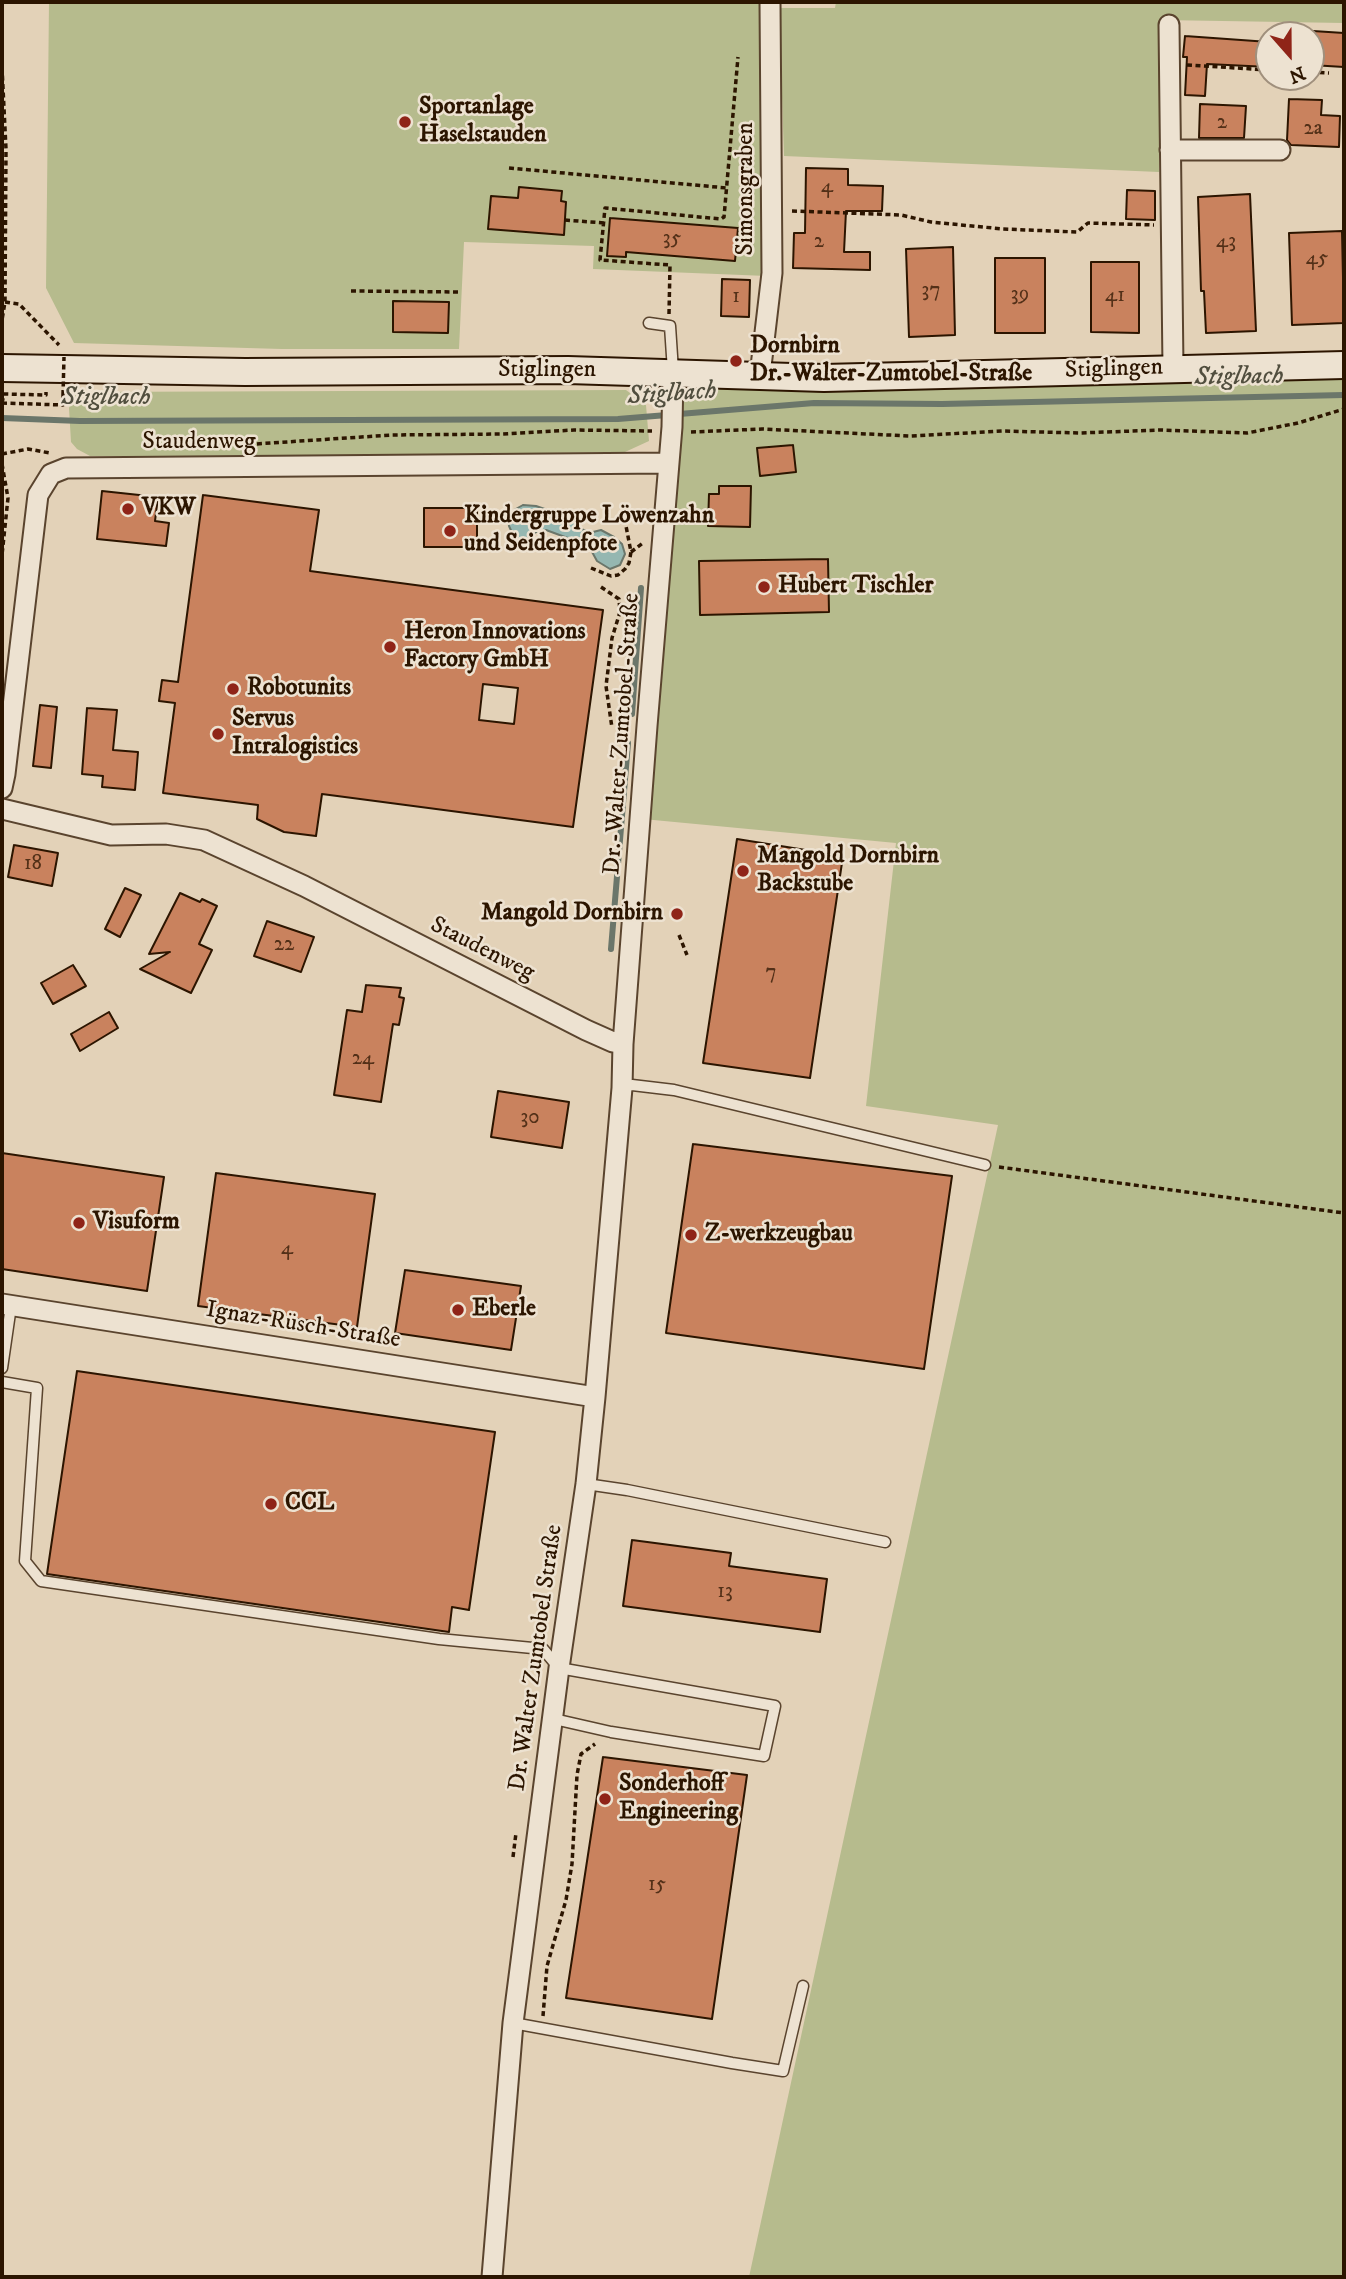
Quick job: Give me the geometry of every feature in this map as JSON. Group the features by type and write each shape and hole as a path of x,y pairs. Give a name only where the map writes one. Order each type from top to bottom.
{"main road":[{"name":"Stiglingen","path":"2,368 231,372 568,370 824,379 1344,365"}],"street":[{"name":"Simonsgraben","path":"760,375 772,273 770,2"},
{"path":"1168,25 1173,368"},
{"path":"1170,150 1280,150"},
{"path":"672,430 673,372"},
{"name":"Dr.-Walter-Zumtobel-Straße","path":"623,1044 672,430"},
{"name":"Staudenweg","path":"66,468 668,463"},
{"path":"2,788 38,495 51,474 66,468"},
{"name":"Staudenweg","path":"2,809 111,835 166,834 204,840 304,886 586,1030 623,1044"},
{"name":"Dr. Walter Zumtobel Straße","path":"492,2277 513,2023 586,1484 622,1088 623,1044"},
{"name":"Ignaz-Rüsch-Straße","path":"6,1305 595,1397"}],"lane":[{"path":"649,323 670,326 673,372"},
{"path":"622,1088 632,1085 674,1090 985,1165"},
{"path":"2,1367 6,1305"},
{"path":"2,1382 37,1388 26,1561 41,1581 439,1639 543,1649 559,1668 775,1706 764,1755 611,1732 554,1719"},
{"path":"586,1484 884,1542"},
{"path":"513,2023 783,2071 803,1986"}],"path":[{"path":"670,326 670,265 600,260 605,208 721,219 724,217 738,57"},
{"path":"1169,64 1255,69"},
{"path":"2,67 6,149 5,302 2,320"},
{"path":"1325,73 1329,73"},
{"path":"509,168 727,188"},
{"path":"772,211 901,215 931,222 1003,229 1077,232 1088,223 1171,224"},
{"path":"565,220 604,223"},
{"path":"351,291 461,292"},
{"path":"5,302 19,304 58,343 63,354 63,405 2,403 4,394 46,395 46,390"},
{"path":"238,445 392,435 574,430 762,429 910,436 1003,431 1080,433 1160,430 1247,433 1298,424 1344,409"},
{"path":"2,454 28,449 50,453 62,459 66,468"},
{"path":"2,464 8,498 2,555"},
{"path":"591,568 611,576 618,575 625,569 631,552 625,526"},
{"path":"601,587 619,599 620,612 611,638 606,686 612,728"},
{"path":"679,935 687,955"},
{"path":"985,1165 1344,1213"},
{"path":"541,2028 547,1966 566,1900 572,1864 575,1796 582,1755 611,1732"}],"green space":[{"name":"Sportanlage Haselstauden","path":"49,2 759,2 767,276 593,269 594,246 464,242 459,349 282,349 74,343 46,288"},
{"path":"836,2 1344,2 1344,23 1162,20 1159,172 784,156 779,8 835,8"},
{"path":"1344,372 1344,2277 749,2277 998,1125 866,1106 896,843 643,819 675,376 813,389 939,390 1166,373"},
{"path":"626,390 646,405 649,441 625,452 90,456 71,442 69,408 74,392"}],"water":[{"path":"523,505 536,506 568,517 576,522 580,529 593,532 601,530 614,537 622,544 625,554 620,565 610,569 597,561 584,544 546,530 536,532 529,539 522,541 514,537 508,518 514,510"}],"building":[{"path":"1325,32 1344,33 1344,67 1325,66"},
{"path":"1185,36 1255,41 1255,66 1207,64 1205,96 1185,95 1187,57 1183,57"},
{"path":"1289,99 1322,100 1321,115 1340,116 1339,147 1291,145 1287,140"},
{"path":"1200,104 1246,106 1244,138 1199,138"},
{"path":"806,168 848,169 848,185 883,186 882,211 846,211 844,252 870,252 870,270 793,268 794,233 805,233"},
{"path":"519,187 562,191 561,201 566,202 564,235 488,229 491,196 518,198"},
{"path":"1127,190 1155,191 1155,220 1126,219"},
{"path":"1250,194 1256,331 1206,333 1204,291 1201,291 1198,197"},
{"path":"610,218 738,228 735,261 626,252 626,257 607,256"},
{"path":"1342,231 1344,323 1292,325 1289,233"},
{"path":"953,247 955,335 909,337 906,249"},
{"path":"995,258 1045,258 1045,333 995,333"},
{"path":"1091,262 1139,262 1139,333 1091,332"},
{"path":"722,279 750,280 749,317 721,316"},
{"path":"393,301 449,302 448,333 393,332"},
{"path":"793,445 796,472 760,476 757,448"},
{"path":"719,486 751,486 750,527 708,526 709,494 719,494"},
{"name":"VKW","path":"102,491 158,497 155,521 169,523 166,546 97,539"},
{"name":"Heron Innovations Factory GmbH","path":"203,495 319,510 310,571 603,610 573,827 322,794 316,836 284,832 257,819 258,805 163,793 175,703 159,701 162,680 178,682","holes":["483,684 518,688 514,724 479,720"]},
{"path":"424,508 477,508 477,547 424,547"},
{"name":"Hubert Tischler","path":"828,559 829,612 700,615 699,561"},
{"path":"40,705 57,707 51,768 33,766"},
{"path":"87,708 117,710 113,750 138,752 135,790 102,787 103,776 82,774"},
{"name":"Mangold Dornbirn Backstube","path":"737,839 843,856 810,1078 703,1063"},
{"path":"14,845 58,853 52,886 8,877"},
{"path":"125,888 141,895 120,937 105,929"},
{"path":"180,893 217,906 199,944 212,950 191,993 140,969 170,952 149,954"},
{"path":"267,921 314,937 301,972 254,956"},
{"path":"73,965 86,986 53,1004 41,983"},
{"path":"366,985 401,988 399,997 404,998 399,1025 393,1024 381,1102 334,1095 347,1010 362,1012"},
{"path":"109,1012 118,1028 80,1051 71,1034"},
{"path":"498,1091 569,1102 562,1148 491,1137"},
{"path":"693,1144 952,1176 924,1369 666,1333"},
{"name":"Visuform","path":"2,1153 164,1177 147,1291 2,1269"},
{"path":"216,1173 375,1194 357,1327 198,1306"},
{"name":"Eberle","path":"405,1270 521,1286 511,1350 395,1333"},
{"name":"CCL","path":"77,1371 495,1432 469,1610 452,1607 449,1632 47,1574"},
{"path":"632,1540 731,1553 729,1566 827,1579 820,1632 623,1606"},
{"path":"603,1757 747,1775 712,2019 566,1998"}],"waterway":[{"name":"Stiglbach","path":"2,418 80,421 618,419 814,403 942,404 1344,395"},
{"path":"632,714 641,588"},
{"path":"611,949 628,743"}],"place":[{"name":"Sportanlage Haselstauden","path":"405,122"},
{"name":"Dornbirn Dr.-Walter-Zumtobel-Straße","path":"736,361"},
{"name":"VKW","path":"128,509"},
{"name":"Kindergruppe Löwenzahn und Seidenpfote","path":"450,531"},
{"name":"Hubert Tischler","path":"764,587"},
{"name":"Heron Innovations Factory GmbH","path":"390,647"},
{"name":"Robotunits","path":"233,689"},
{"name":"Servus Intralogistics","path":"218,734"},
{"name":"Mangold Dornbirn Backstube","path":"743,871"},
{"name":"Mangold Dornbirn","path":"677,914"},
{"name":"Visuform","path":"79,1223"},
{"name":"Z-werkzeugbau","path":"691,1235"},
{"name":"Eberle","path":"458,1310"},
{"name":"CCL","path":"271,1504"},
{"name":"Sonderhoff Engineering","path":"605,1799"}]}
